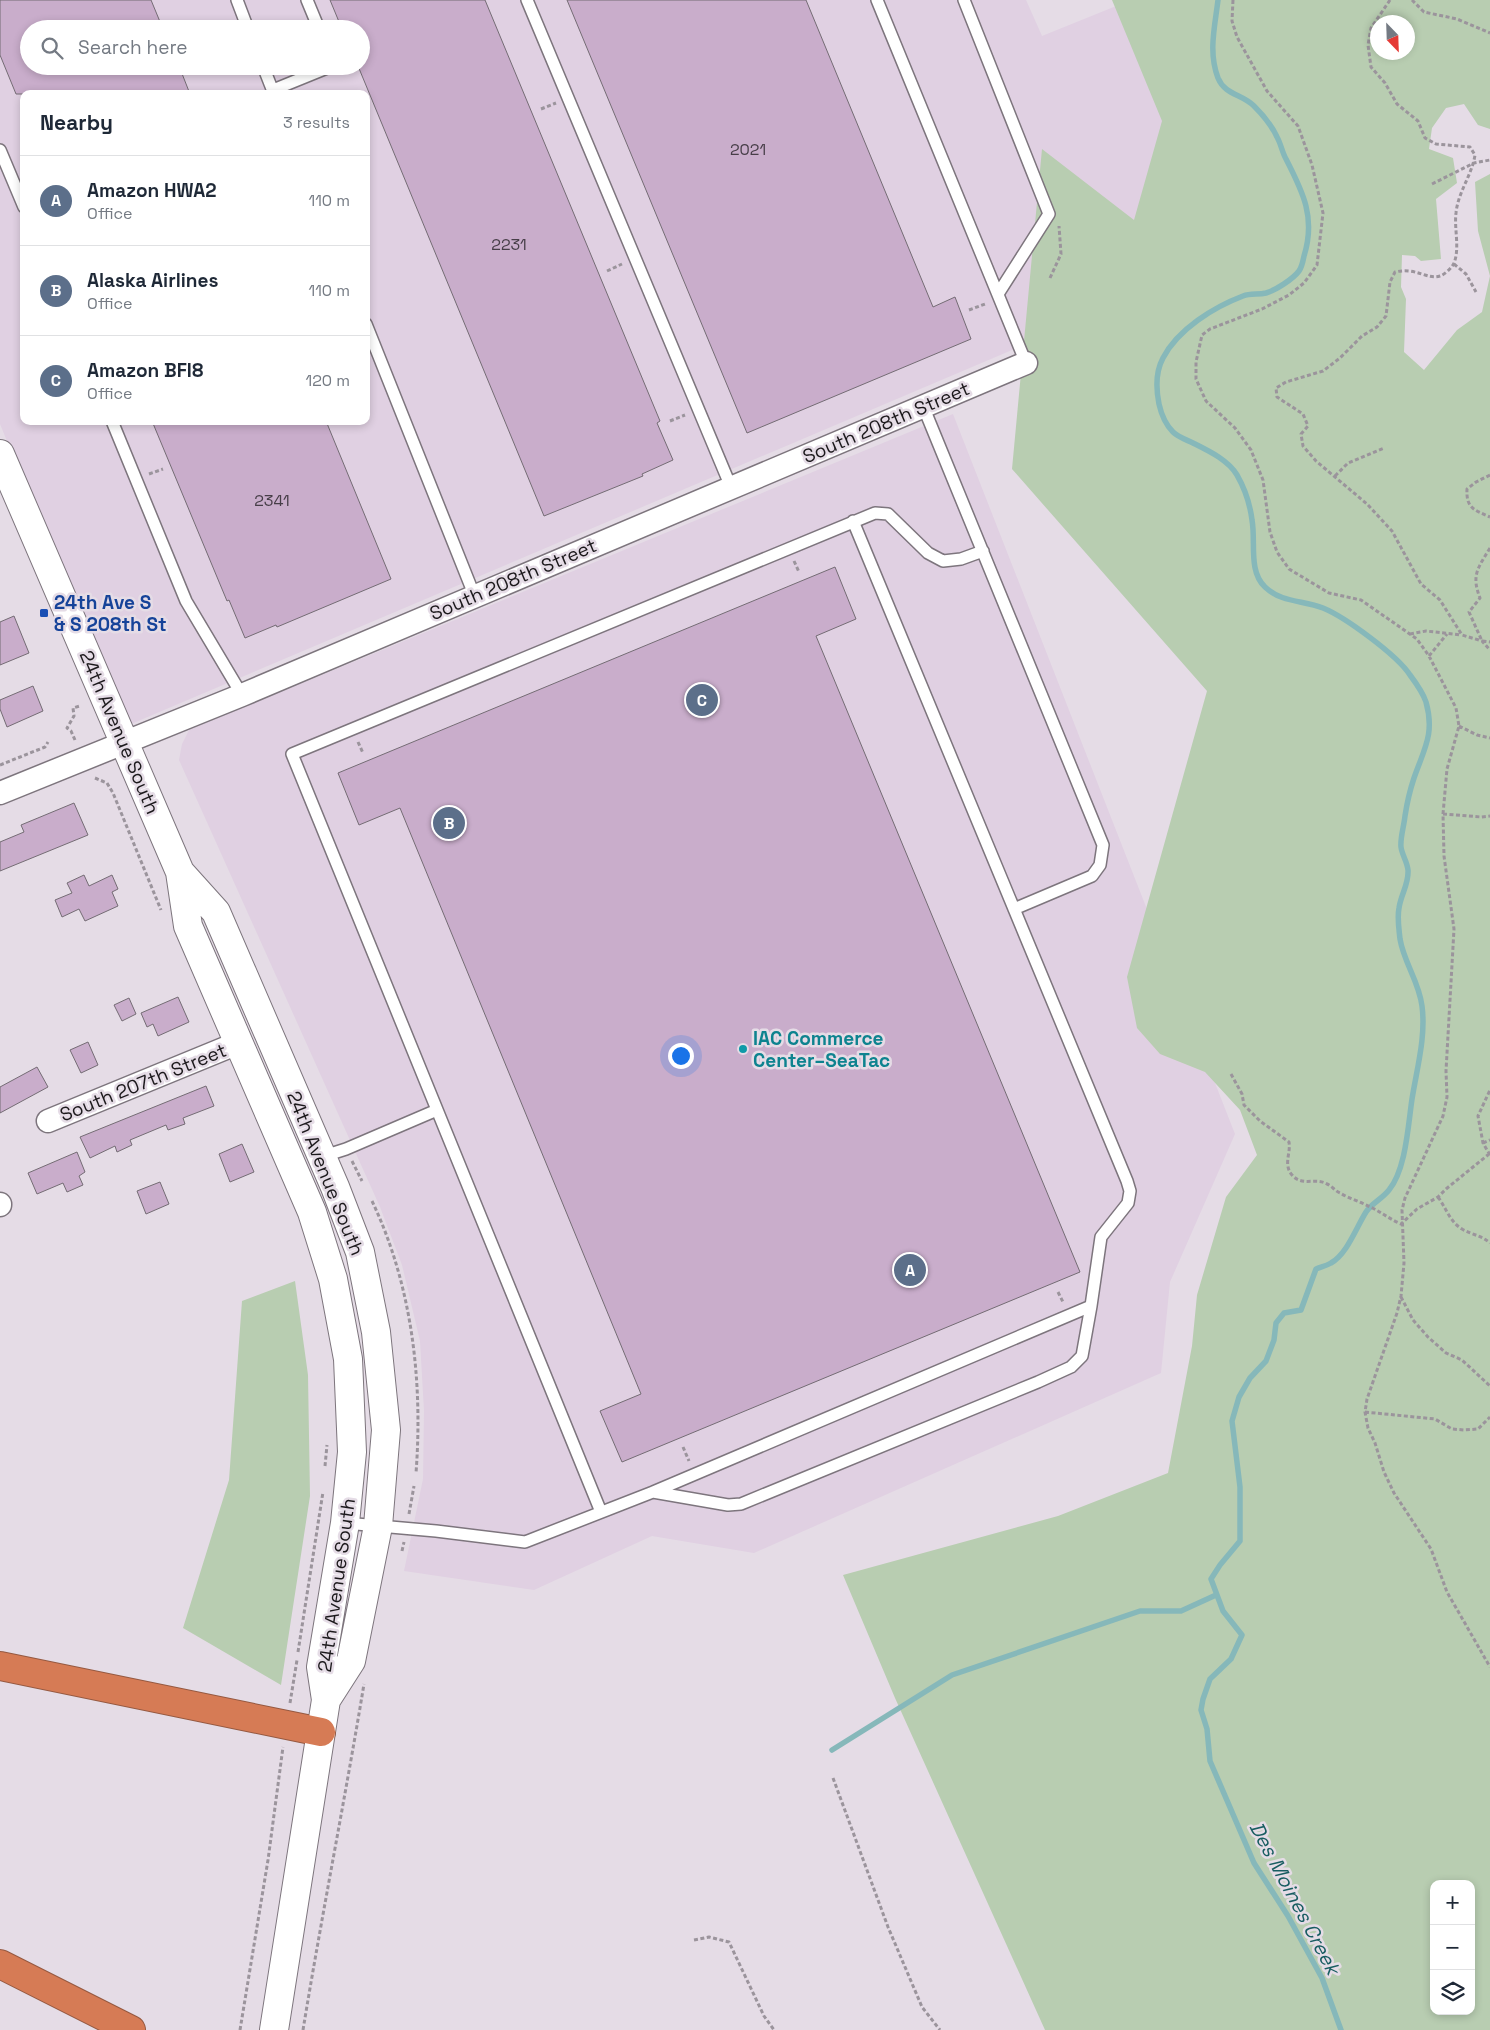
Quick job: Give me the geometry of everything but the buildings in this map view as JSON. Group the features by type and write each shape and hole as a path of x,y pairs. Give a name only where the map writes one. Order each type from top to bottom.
{"highway":[{"path":"0,1666 321,1732"},
{"path":"0,1964 131,2030"}],"street":[{"name":"South 208th Street","path":"0,793 242,695 360,643 475,597 1026,363"},
{"name":"24th Avenue South","path":"0,454 180,872 188,926 312,1212 333,1279 348,1359 352,1452 346,1523 321,1667 326,1700 274,2030"},
{"name":"24th Avenue South","path":"180,872 216,912 321,1156 360,1252 376,1332 386,1430 378,1526 351,1661 326,1700"},
{"name":"South 207th Street","path":"48,1121 238,1043"}],"lane":[{"path":"237,0 245,20"},
{"path":"307,0 315,20"},
{"path":"527,0 731,487"},
{"path":"878,0 1026,363"},
{"path":"964,0 1049,214 998,294"},
{"path":"267,75 273,90"},
{"path":"278,90 312,75"},
{"path":"0,150 20,198"},
{"path":"370,334 475,597"},
{"path":"923,406 1103,845 1100,865 1092,876 1014,909"},
{"path":"114,425 186,601 242,695"},
{"path":"601,1512 292,754 874,512 888,514 928,552 942,561 961,560 983,552"},
{"path":"653,1492 728,1505 741,1504 1038,1382 1071,1366 1082,1356 1100,1237 1128,1203 1130,1191 1127,1181 853,521"},
{"path":"321,1156 346,1149 437,1110"},
{"path":"346,1523 525,1542 653,1492 1091,1306"}],"path":[{"path":"1233,0 1232,21 1237,37 1267,91 1298,126 1312,165 1323,213 1317,265 1304,283 1289,295 1262,309 1210,329 1202,335 1196,362 1196,379 1206,401 1235,428 1250,450 1263,480 1270,532 1277,552 1289,569 1328,593 1361,600 1417,639 1430,656 1456,708 1459,726 1447,769 1443,814 1444,856 1454,930 1446,1071 1447,1097 1443,1116 1405,1198 1401,1224 1404,1263 1397,1313 1367,1398 1364,1412 1384,1472 1394,1492 1431,1549 1446,1592 1490,1667"},
{"path":"1390,0 1371,28 1368,45 1371,67 1385,83 1397,104 1418,121 1425,138 1436,144 1470,147 1475,155 1474,163 1463,186 1456,212 1454,264 1442,276 1432,278 1412,270 1396,272 1390,282 1386,316 1377,327 1362,336 1340,358 1323,371 1286,382 1276,388 1277,397 1303,414 1308,426 1300,434 1303,446 1316,461 1367,504 1392,531 1421,584 1440,600 1462,635"},
{"path":"1412,0 1424,12 1457,19 1490,32"},
{"path":"541,109 556,103"},
{"path":"1432,184 1474,163 1490,160"},
{"path":"1050,278 1061,254 1059,225"},
{"path":"607,271 623,264"},
{"path":"1454,264 1466,274 1476,292"},
{"path":"969,310 985,304"},
{"path":"670,421 686,415"},
{"path":"1335,476 1348,463 1384,448"},
{"path":"146,476 163,469"},
{"path":"1490,475 1467,489 1466,501 1471,507 1490,517"},
{"path":"1490,548 1476,572 1475,586 1480,598 1469,612 1482,641 1490,650"},
{"path":"793,557 799,572"},
{"path":"1410,634 1426,631 1462,635 1490,642"},
{"path":"1430,656 1448,634"},
{"path":"71,731 68,728 74,716 73,708 80,706"},
{"path":"1459,726 1477,735 1490,738"},
{"path":"0,765 45,747 48,742"},
{"path":"89,778 96,778 107,783"},
{"path":"1443,814 1490,816"},
{"path":"1232,1074 1242,1094 1244,1105 1260,1121 1289,1142 1291,1152 1287,1160 1288,1169 1293,1176 1301,1182 1326,1182 1339,1193 1370,1206 1389,1219 1401,1224"},
{"path":"1401,1224 1417,1209 1438,1198 1446,1189 1489,1154 1483,1143 1478,1116 1490,1090"},
{"path":"1483,1143 1490,1140"},
{"path":"1438,1198 1446,1208 1451,1220 1462,1230 1483,1236 1490,1243"},
{"path":"372,1201 394,1258 403,1290 412,1340 419,1434 416,1473"},
{"path":"1058,1292 1064,1306"},
{"path":"1400,1296 1413,1320 1428,1337 1446,1353 1462,1360 1490,1386"},
{"path":"1364,1412 1435,1419 1452,1429 1464,1430 1478,1429 1490,1416"},
{"path":"325,1475 327,1440"},
{"path":"683,1447 689,1461"},
{"path":"240,2028 268,1860 286,1726 324,1484"},
{"path":"303,2030 364,1684"},
{"path":"833,1778 892,1936 922,2007 940,2030"},
{"path":"694,1940 709,1937 729,1942 764,2016 774,2030"}],"shaded area":[{"path":"0,0 1026,0 1042,36 1131,0 1276,238 124,727 0,424"},
{"path":"953,414 1235,1134 1170,1282 1161,1373 754,1553 652,1536 534,1590 404,1571 423,1479 424,1411 420,1341 402,1265 380,1207 179,760 182,744 189,730"}],"green space":[{"path":"1112,0 1490,0 1490,129 1478,125 1464,104 1446,108 1432,128 1429,149 1453,158 1457,183 1436,199 1441,259 1421,261 1415,256 1402,255 1401,287 1406,299 1404,352 1424,370 1457,330 1482,312 1490,276 1490,2030 1045,2030 895,1698 843,1575 1058,1516 1168,1473 1192,1346 1197,1295 1226,1197 1257,1155 1240,1110 1205,1072 1160,1054 1137,1028 1127,977 1207,691 1012,469 1042,149 1134,220 1162,121"},
{"path":"1490,174 1490,276 1478,231 1475,182"},
{"path":"295,1281 308,1375 310,1496 281,1685 183,1628 229,1480 242,1301"}],"waterway":[{"name":"Des Moines Creek","path":"1218,0 1213,49 1213,58 1218,78 1225,88 1254,106 1267,120 1275,133 1302,194 1306,206 1309,229 1301,268 1289,281 1270,292 1246,295 1220,306 1187,329 1170,347 1163,358 1158,374 1158,398 1162,415 1173,432 1218,456 1237,475 1247,497 1251,514 1254,565 1256,573 1265,587 1278,596 1315,605 1333,613 1383,647 1403,667 1419,688 1426,702 1429,723 1425,750 1414,778 1401,840 1408,875 1398,912 1398,924 1402,948 1418,988 1423,1018 1420,1052 1403,1159 1395,1181 1389,1190 1366,1212 1342,1253 1331,1263 1316,1269 1301,1310 1284,1313 1276,1323 1274,1340 1266,1361 1250,1378 1239,1397 1232,1421 1240,1487 1240,1541 1211,1579 1223,1611 1242,1635 1231,1659 1210,1679 1201,1710 1207,1729 1210,1761 1254,1863 1288,1916 1322,1978 1341,2030"},
{"name":"Des Moines Creek","path":"832,1750 952,1675 1140,1611 1181,1611 1216,1595"}],"place":[{"name":"24th Ave S & S 208th St","path":"44,613"},
{"name":"Amazon BFI8","path":"702,700"},
{"name":"Alaska Airlines","path":"449,823"},
{"name":"IAC Commerce Center–SeaTac","path":"743,1049"},
{"name":"Amazon HWA2","path":"910,1270"}]}
